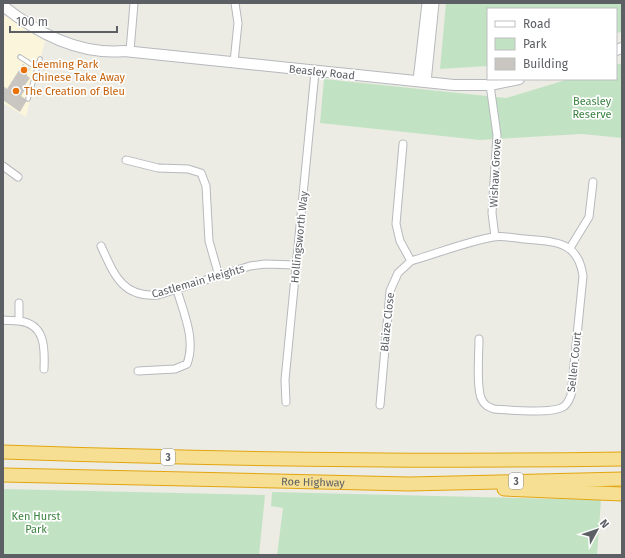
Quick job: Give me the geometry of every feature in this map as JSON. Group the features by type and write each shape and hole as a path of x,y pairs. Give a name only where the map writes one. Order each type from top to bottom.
{"highway":[{"name":"Roe Highway","path":"3,452 144,457 538,460 622,459"},
{"path":"538,460 622,453"},
{"name":"Roe Highway","path":"3,475 409,484 622,479"},
{"path":"409,484 622,494"}],"main road":[{"name":"Beasley Road","path":"9,3 25,16 48,30 72,39 127,51"},
{"name":"Beasley Road","path":"3,6 24,23 40,32 71,45 104,51 127,51 315,72 454,85 490,86 515,80"}],"street":[{"path":"3,6 6,3"},
{"path":"127,51 134,3"},
{"path":"234,62 238,23 235,3"},
{"path":"422,82 427,3"},
{"path":"422,82 434,3"},
{"name":"Hollingsworth Way","path":"286,402 285,380 315,72"},
{"name":"Wishaw Grove","path":"490,86 497,135 492,213 495,237"},
{"path":"402,144 396,224 400,241 411,261"},
{"path":"126,160 158,168 188,169 201,173 206,186 209,241 219,276"},
{"path":"3,166 18,177"},
{"path":"495,237 555,242 570,248 589,217 593,182"},
{"name":"Blaize Close","path":"380,405 390,291 398,273 411,261 495,237"},
{"name":"Castlemain Heights","path":"101,246 114,274 126,288 146,296 158,295 177,290 219,276 265,264 296,265"},
{"name":"Sellen Court","path":"479,339 481,400 487,406 494,409 552,410 564,406 569,401 571,394 583,276 579,260 570,248"},
{"path":"138,371 175,369 187,364 191,353 190,334 177,290"},
{"path":"19,303 19,321"},
{"path":"3,320 30,323 38,329 43,338 45,351 44,369"}],"lane":[{"path":"20,57 37,68"},
{"path":"28,99 40,59"}],"shaded area":[{"path":"5,16 45,41 26,117 3,103 3,19"}],"green space":[{"path":"446,3 622,3 622,32 617,33 617,8 487,8 487,66 440,69"},
{"name":"Beasley Reserve","path":"622,63 622,138 582,134 480,140 320,123 324,79 506,98 566,80 617,80 617,65"},
{"name":"Ken Hurst Park","path":"3,489 265,495 259,555 3,555"},
{"path":"272,492 601,500 597,555 277,555 283,508 271,506"}],"building":[{"path":"23,64 30,69 27,76 30,78 25,85 27,86 21,96 27,100 20,112 3,100 3,86 7,89"}],"place":[{"name":"Leeming Park Chinese Take Away","path":"24,70"},
{"name":"The Creation of Bleu","path":"16,91"}]}
